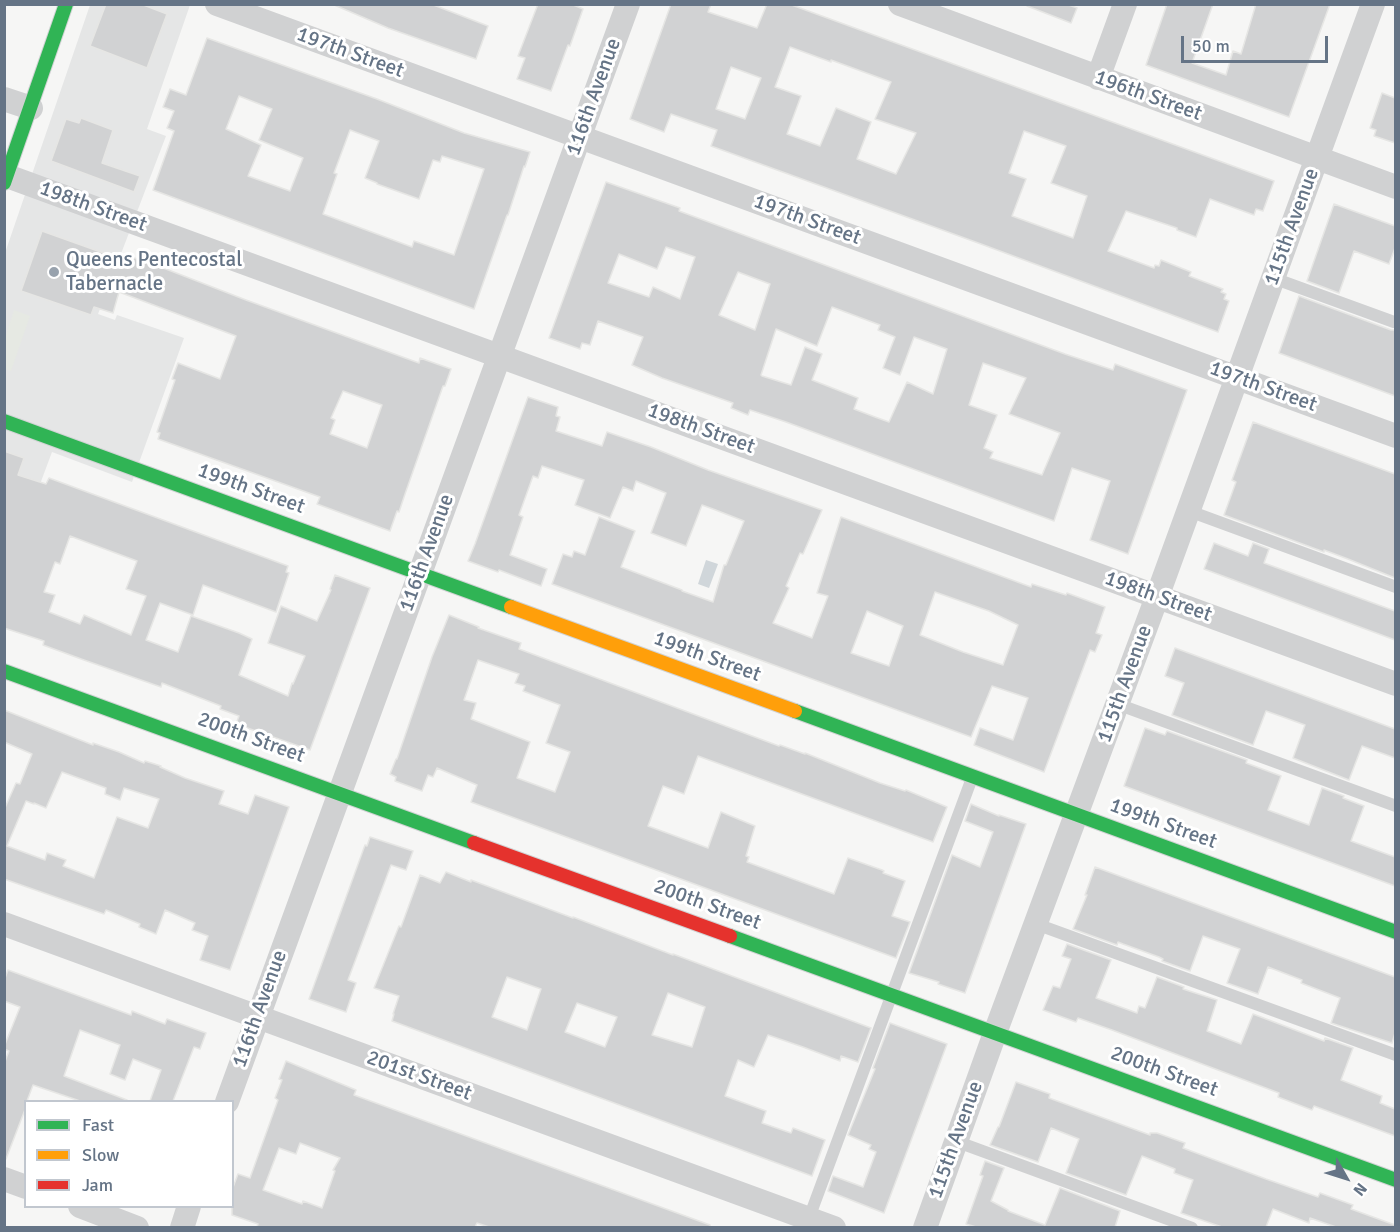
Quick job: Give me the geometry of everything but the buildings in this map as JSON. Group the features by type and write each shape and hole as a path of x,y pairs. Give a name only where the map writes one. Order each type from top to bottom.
{"street":[{"path":"6,180 66,4"},
{"name":"197th Street","path":"217,4 1395,436"},
{"name":"116th Avenue","path":"227,1100 628,4"},
{"name":"196th Street","path":"900,4 1395,187"},
{"path":"1098,78 1125,4"},
{"name":"115th Avenue","path":"925,1227 1373,4"},
{"path":"4,99 31,108"},
{"name":"198th Street","path":"6,180 500,356 1395,684"},
{"name":"199th Street","path":"4,421 1395,932"},
{"name":"200th Street","path":"4,671 1395,1180"},
{"name":"201st Street","path":"4,924 834,1227"},
{"path":"4,1179 24,1186"},
{"path":"85,1208 137,1227"},
{"path":"182,1227 188,1208"}],"lane":[{"path":"1274,278 1394,322"},
{"path":"1189,511 1395,586"},
{"path":"1118,704 1395,806"},
{"path":"809,1218 972,777"},
{"path":"1036,924 1395,1055"},
{"path":"955,1141 1192,1227"}],"shaded area":[{"path":"90,5 190,5 147,129 166,136 98,314 115,320 117,315 184,338 132,482 52,452 5,578 5,253"},
{"path":"14,310 30,316 11,371 5,369 5,338"},
{"path":"706,560 718,564 709,588 698,584"}],"traffic: fast":[{"path":"4,183 66,4"},
{"path":"4,421 511,607"},
{"path":"4,671 474,843"},
{"path":"795,711 1396,932"},
{"path":"730,936 1396,1180"}],"traffic: slow":[{"path":"511,607 795,711"}],"traffic: jam":[{"path":"474,843 730,936"}],"place":[{"name":"Queens Pentecostal Tabernacle","path":"54,272"}]}
